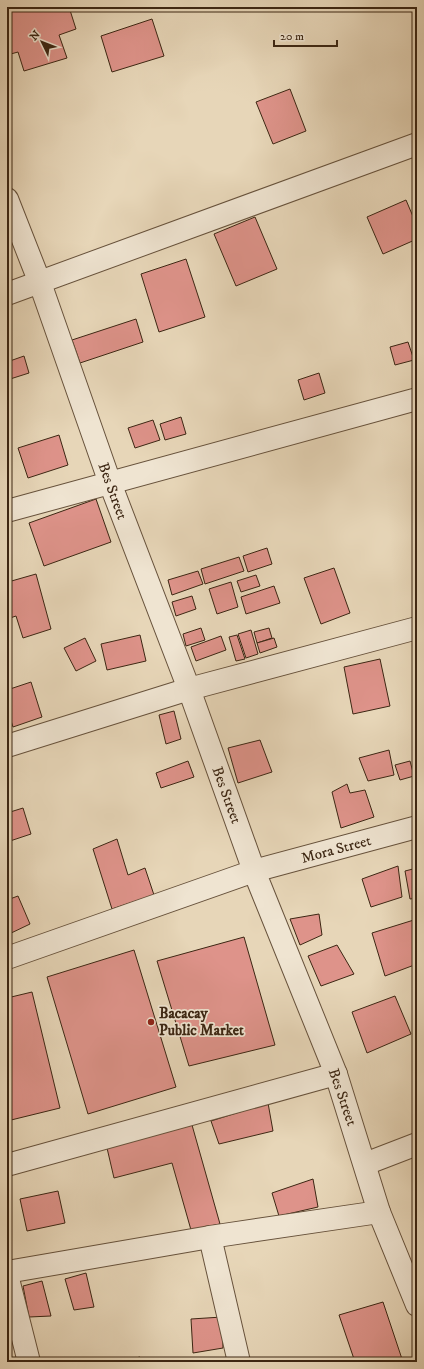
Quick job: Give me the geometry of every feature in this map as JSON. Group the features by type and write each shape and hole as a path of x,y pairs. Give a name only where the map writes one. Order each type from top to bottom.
{"street":[{"path":"7,294 417,144"},
{"name":"Bes Street","path":"7,199 40,283 110,483 189,689 254,871 336,1074 379,1212 413,1283 417,1305"},
{"path":"7,511 417,399"},
{"path":"7,746 189,689 417,628"},
{"name":"Mora Street","path":"7,958 254,871 417,827"},
{"path":"7,1166 336,1074"},
{"path":"365,1164 417,1144"},
{"path":"7,1272 210,1237 379,1212"},
{"path":"210,1237 239,1362"},
{"path":"7,1275 29,1362"}],"building":[{"path":"7,7 69,7 76,29 59,35 67,58 24,71 18,52 7,55"},
{"path":"152,19 164,56 112,72 101,36"},
{"path":"290,89 306,131 273,144 256,102"},
{"path":"406,200 417,226 417,239 383,254 367,217"},
{"path":"255,217 277,269 236,286 214,234"},
{"path":"186,259 205,317 159,332 141,274"},
{"path":"136,319 143,342 80,363 72,340"},
{"path":"408,342 414,360 395,365 390,347"},
{"path":"24,356 29,373 7,380 7,362"},
{"path":"319,373 325,393 304,400 298,380"},
{"path":"181,417 186,434 165,440 160,424"},
{"path":"153,420 160,440 135,448 128,428"},
{"path":"59,435 68,465 28,478 18,448"},
{"path":"96,499 111,542 44,566 29,523"},
{"path":"267,548 272,564 248,572 243,556"},
{"path":"239,557 244,571 205,584 201,569"},
{"path":"334,568 350,613 321,624 304,578"},
{"path":"198,571 203,584 172,595 168,580"},
{"path":"36,574 51,629 23,638 16,616 7,619 7,578 8,582"},
{"path":"256,575 260,586 241,592 237,581"},
{"path":"231,582 238,607 217,614 209,589"},
{"path":"274,586 280,603 246,614 241,597"},
{"path":"192,596 196,609 176,616 172,602"},
{"path":"201,628 205,640 186,646 183,634"},
{"path":"269,628 272,638 257,643 254,632"},
{"path":"251,630 258,654 246,658 238,634"},
{"path":"140,635 146,661 107,670 101,644"},
{"path":"237,635 245,659 236,661 229,637"},
{"path":"221,636 226,650 196,661 191,647"},
{"path":"85,638 96,661 76,671 64,648"},
{"path":"274,638 277,647 260,653 257,643"},
{"path":"380,659 390,706 353,714 344,667"},
{"path":"31,682 42,717 13,727 7,708 7,690"},
{"path":"174,711 181,739 166,744 159,715"},
{"path":"260,740 272,772 238,783 228,748"},
{"path":"389,750 394,775 368,781 359,758"},
{"path":"188,761 194,777 161,788 156,773"},
{"path":"410,761 414,776 400,780 395,765"},
{"path":"347,784 350,793 365,790 374,817 341,828 332,792"},
{"path":"23,808 31,834 7,842 7,813"},
{"path":"117,839 128,875 145,868 154,895 112,909 93,849"},
{"path":"398,866 402,897 371,907 362,879"},
{"path":"417,868 417,898 410,899 405,871"},
{"path":"18,896 30,924 7,935 7,900"},
{"path":"319,914 322,935 300,945 290,919"},
{"path":"417,919 417,964 385,976 372,933"},
{"path":"244,937 275,1045 189,1066 157,961"},
{"path":"337,945 354,974 321,986 308,956"},
{"path":"134,950 176,1087 88,1114 47,977"},
{"path":"32,992 60,1108 7,1121 7,998"},
{"path":"395,996 411,1034 367,1053 352,1012"},
{"path":"268,1103 273,1131 219,1144 211,1121"},
{"path":"192,1125 220,1224 191,1230 172,1163 114,1178 107,1148"},
{"path":"313,1179 318,1207 279,1216 272,1193"},
{"path":"58,1191 65,1223 27,1231 20,1199"},
{"path":"86,1273 94,1307 74,1310 65,1279"},
{"path":"42,1281 51,1316 29,1317 23,1286"},
{"path":"383,1302 403,1362 355,1362 339,1315"},
{"path":"222,1317 223,1348 193,1353 191,1319"},
{"path":"140,1357 141,1362 115,1362"}],"place":[{"name":"Bacacay Public Market","path":"151,1022"}]}
